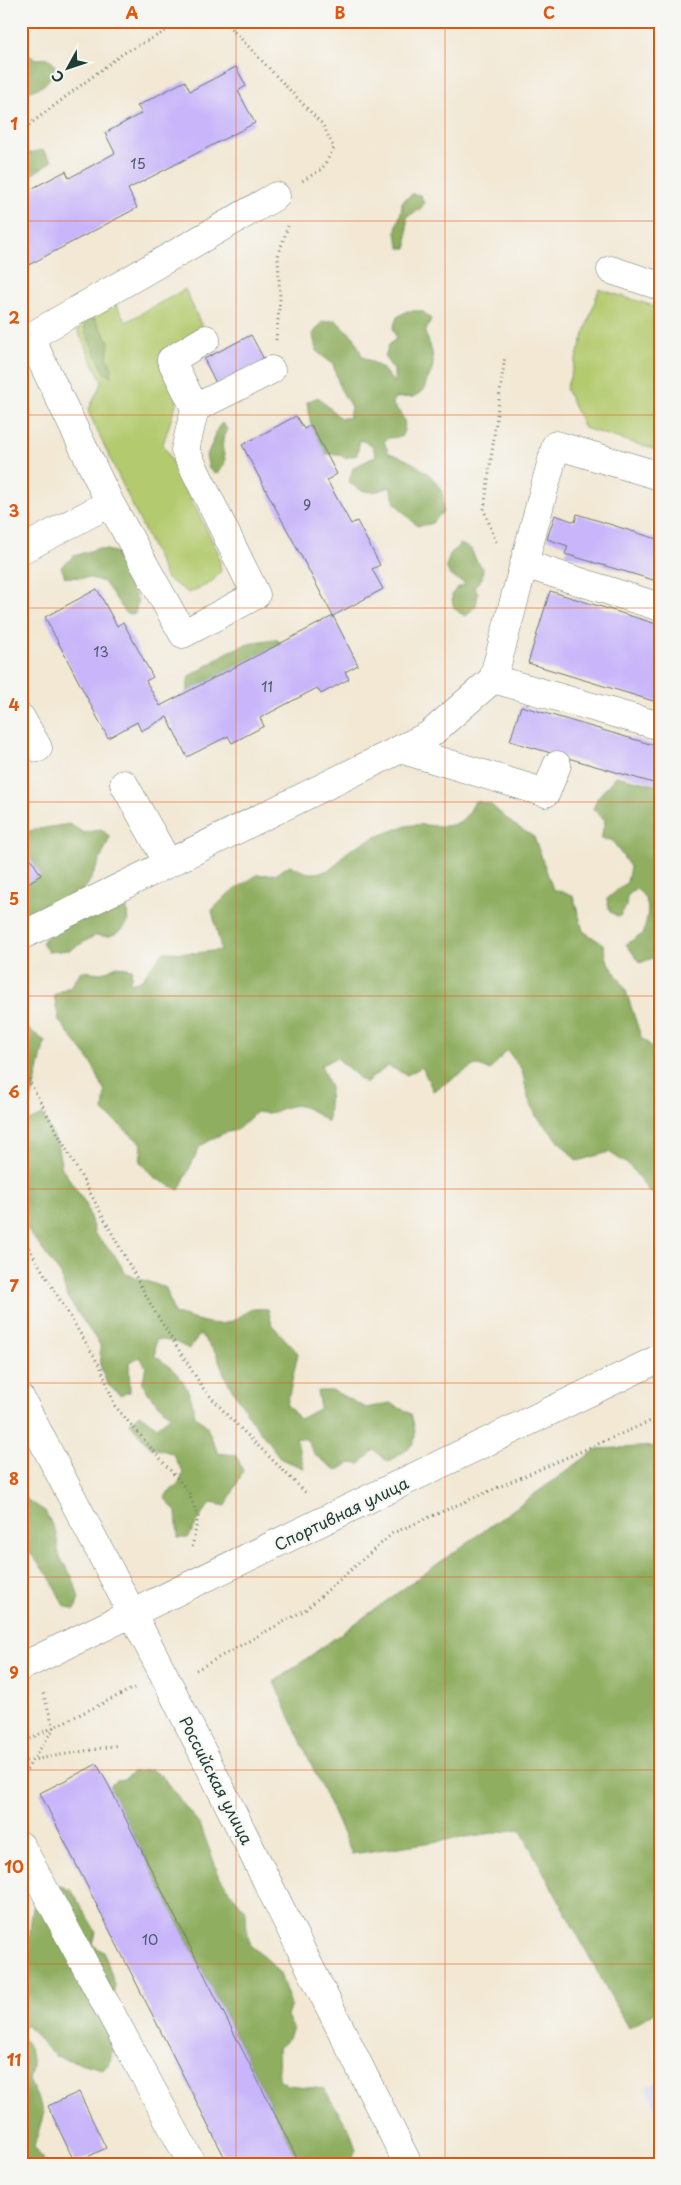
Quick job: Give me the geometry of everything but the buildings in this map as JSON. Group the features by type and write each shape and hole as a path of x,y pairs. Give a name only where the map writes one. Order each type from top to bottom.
{"street":[{"path":"206,340 171,360 196,408 186,450 256,595 183,634 110,503 26,327 276,196"},
{"path":"611,270 660,286"},
{"path":"196,408 271,370"},
{"path":"21,936 429,735 493,679 556,446 660,476"},
{"path":"21,550 110,503"},
{"path":"524,564 660,607"},
{"path":"493,679 660,726"},
{"path":"21,718 38,748"},
{"path":"400,749 546,793 557,765"},
{"path":"124,784 168,863"},
{"name":"Спортивная улица","path":"21,1667 660,1358"},
{"name":"Российская улица","path":"21,1399 166,1679 408,2164"},
{"path":"21,1846 192,2164"}],"path":[{"path":"21,132 122,54 185,21"},
{"path":"224,21 323,125 334,148 322,169 276,196"},
{"path":"303,187 306,178"},
{"path":"271,370 280,299 278,256 290,220"},
{"path":"505,356 484,510 496,542 524,564"},
{"path":"21,1066 155,1312 203,1388 230,1418 310,1497 322,1522"},
{"path":"21,1235 101,1368 115,1406 188,1491 198,1518 191,1554 188,1586"},
{"path":"21,1743 166,1679 305,1610 393,1533 660,1417"},
{"path":"21,1778 54,1728"},
{"path":"21,1762 119,1745"}],"shaded area":[{"path":"660,2080 660,2117 646,2087"}],"green space":[{"path":"21,53 38,59 49,58 55,66 46,83 21,95"},
{"path":"43,150 52,161 21,182 21,155"},
{"path":"412,194 421,195 424,204 418,211 407,216 407,248 400,248 396,228 402,209 402,202"},
{"path":"185,289 204,331 160,353 179,395 163,444 218,552 221,571 211,583 189,593 167,579 88,411 102,382 73,321 113,299 126,322"},
{"path":"599,289 660,308 660,451 584,428 566,389"},
{"path":"407,311 422,311 431,319 425,333 432,352 433,367 424,390 414,397 394,398 393,405 400,412 405,428 401,437 388,438 384,442 389,453 397,455 422,469 436,482 440,489 443,498 443,512 431,524 417,526 395,503 390,487 368,492 359,489 349,482 353,468 376,456 372,445 360,440 357,455 345,458 338,454 326,454 311,425 307,402 318,397 340,418 349,418 351,407 340,388 333,364 316,351 313,334 322,322 335,320 354,337 362,356 382,368 394,383 394,370 385,358 388,346 396,338 393,328 397,317"},
{"path":"88,319 95,319 109,342 107,358 112,368 111,376 105,373 86,334 84,324"},
{"path":"222,423 227,429 223,438 225,461 216,474 209,469 206,455 211,447 216,431"},
{"path":"460,544 471,549 476,560 483,568 482,578 474,587 478,593 476,606 466,616 454,608 452,594 457,588 466,584 450,575 446,567 450,554"},
{"path":"99,548 122,554 125,576 138,600 135,614 126,613 104,582 90,578 65,577 61,567 74,556"},
{"path":"276,639 281,643 186,693 189,676 226,653 261,641"},
{"path":"616,776 660,786 660,955 640,963 626,944 643,934 648,910 647,904 642,894 636,889 627,896 626,907 619,917 610,912 607,899 627,882 630,867 612,840 601,839 605,820 593,809 598,797"},
{"path":"475,801 490,804 513,824 534,837 553,889 573,895 583,931 603,944 608,962 625,988 641,1037 653,1048 660,1064 660,1190 650,1193 630,1166 609,1152 577,1161 536,1116 528,1098 522,1070 507,1050 490,1070 475,1065 433,1091 422,1067 407,1075 388,1066 365,1083 337,1058 321,1065 330,1088 328,1122 311,1110 301,1106 291,1106 272,1112 256,1112 237,1130 224,1133 200,1146 179,1190 155,1178 140,1162 142,1144 103,1111 105,1092 91,1062 59,1021 54,995 72,985 81,971 102,973 117,966 132,969 130,983 141,980 163,952 196,953 221,950 212,910 228,894 257,875 276,874 290,865 307,872 326,871 332,868 352,849 373,838 402,827 413,825 452,825 468,814"},
{"path":"69,824 84,833 101,829 110,837 96,870 74,902 65,908 55,911 40,908 29,922 21,925 21,873 35,865 30,857 21,855 21,832"},
{"path":"114,901 127,909 128,923 121,930 110,936 96,935 70,950 48,952 42,942 51,933"},
{"path":"21,987 23,1017 27,1028 45,1041 26,1122 43,1115 57,1144 62,1168 86,1204 95,1234 114,1254 126,1274 166,1288 174,1314 203,1322 225,1323 238,1318 250,1310 268,1309 272,1325 298,1353 287,1405 300,1419 320,1408 317,1391 334,1391 366,1408 390,1403 411,1414 415,1439 409,1448 388,1462 374,1450 360,1464 349,1463 337,1471 315,1455 306,1439 296,1438 304,1468 281,1459 253,1422 227,1381 216,1353 200,1334 189,1349 175,1342 156,1339 155,1356 177,1374 187,1388 195,1416 206,1425 218,1453 236,1455 243,1471 226,1506 211,1503 203,1512 188,1538 178,1538 176,1512 164,1497 180,1482 183,1472 172,1453 150,1447 130,1423 139,1414 157,1427 171,1416 152,1398 142,1384 146,1367 140,1357 129,1362 130,1392 120,1395 107,1384 101,1368 100,1345 67,1297 61,1275 27,1229 21,1217"},
{"path":"660,1446 660,2009 628,2028 520,1829 352,1854 274,1682 597,1449"},
{"path":"21,1490 26,1499 45,1511 56,1533 59,1556 73,1578 79,1599 75,1610 64,1606 49,1576 30,1553 24,1530 21,1526"},
{"path":"151,1770 162,1776 201,1827 220,1878 246,1912 247,1933 251,1946 266,1958 280,1974 291,2005 287,2016 293,2028 289,2038 278,2048 279,2079 288,2085 324,2089 350,2131 356,2150 351,2160 353,2164 300,2164 109,1786 117,1780 125,1779 132,1772"},
{"path":"52,1882 72,1891 96,1932 93,1945 104,1952 115,1985 113,1995 114,2042 110,2063 102,2069 55,2056 26,2025 21,2030 21,1953 29,1938 36,1899 42,1890"},
{"path":"21,2036 28,2046 32,2057 29,2080 44,2112 34,2147 46,2164 21,2164"}]}
